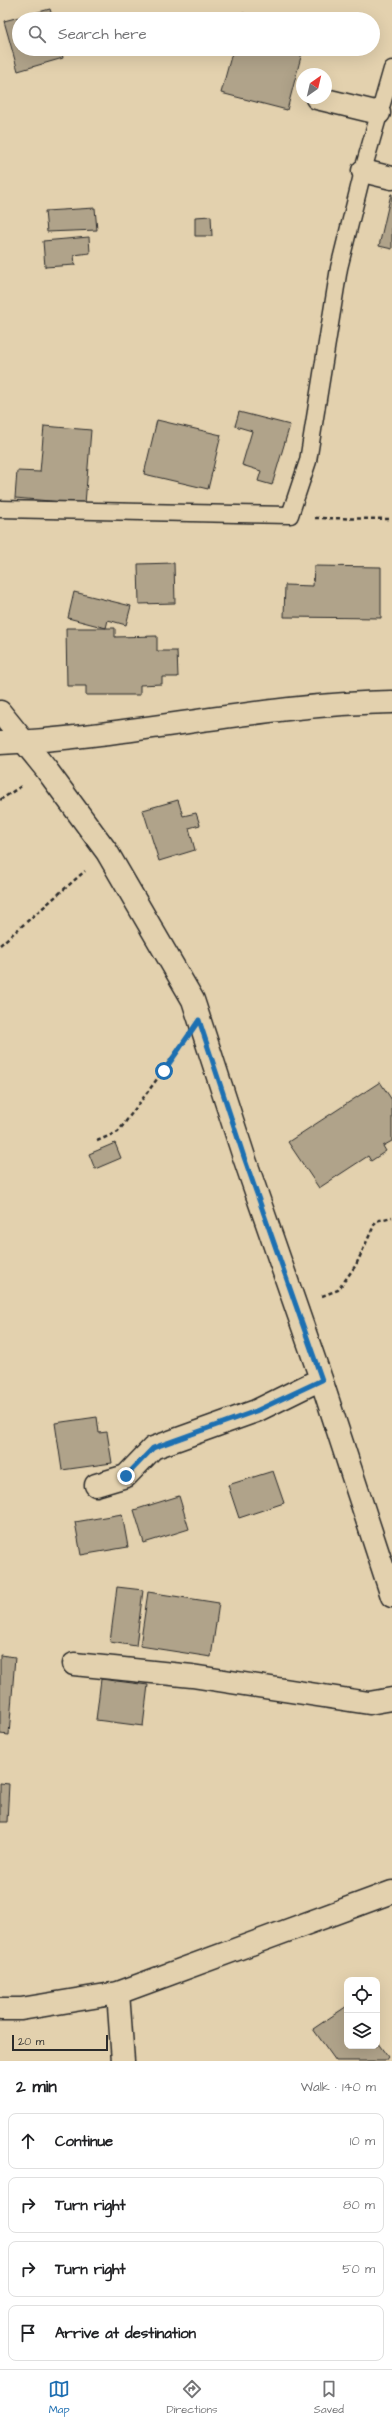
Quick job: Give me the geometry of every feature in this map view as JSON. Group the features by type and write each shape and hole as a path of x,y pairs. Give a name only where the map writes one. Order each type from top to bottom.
{"street":[{"path":"332,102 379,114"},
{"path":"363,171 392,178"},
{"path":"0,743 136,730 342,702 392,702"},
{"path":"0,712 46,769 107,852 193,1000 244,1157 322,1380 392,1596"},
{"path":"96,1485 126,1476 153,1448 256,1411 322,1380"},
{"path":"74,1664 192,1676 369,1703 392,1699"},
{"path":"0,2009 22,2009 118,1993 392,1892"},
{"path":"118,1993 123,2061"}],"lane":[{"path":"0,508 290,515 308,460 339,268 363,171 392,69"}],"path":[{"path":"290,515 305,518 392,519"},
{"path":"0,945 107,852"},
{"path":"97,1141 118,1132 199,1020"},
{"path":"296,1307 338,1290 356,1265 376,1221 392,1216"}],"building":[{"path":"50,9 51,12 38,12"},
{"path":"12,19 12,50 4,21"},
{"path":"14,56 63,56 63,58 18,71"},
{"path":"231,56 301,56 298,68 296,68 296,76 287,110 221,93"},
{"path":"392,194 392,249 379,246"},
{"path":"95,208 97,230 47,232 45,211"},
{"path":"211,216 212,236 195,236 195,217"},
{"path":"89,237 90,253 74,255 75,265 45,267 43,241"},
{"path":"239,412 290,425 272,485 258,481 261,471 242,465 252,431 235,426"},
{"path":"157,420 221,435 208,489 144,474"},
{"path":"44,426 91,430 85,504 15,498 17,471 40,472"},
{"path":"174,563 175,603 139,604 138,564"},
{"path":"314,566 381,567 381,618 284,617 285,585 313,586"},
{"path":"74,592 131,606 126,625 108,620 106,628 68,618"},
{"path":"66,628 115,628 115,637 157,636 157,651 177,651 178,677 162,677 162,684 140,685 140,695 86,695 86,686 67,686"},
{"path":"178,800 183,816 196,813 200,825 189,828 195,850 159,861 143,810"},
{"path":"380,1082 392,1100 392,1141 383,1146 386,1151 371,1161 368,1156 319,1188 288,1142"},
{"path":"115,1143 121,1158 95,1169 89,1154"},
{"path":"97,1417 99,1433 107,1432 112,1463 62,1470 55,1423"},
{"path":"273,1471 284,1503 239,1518 228,1485"},
{"path":"179,1496 189,1529 144,1543 134,1510"},
{"path":"122,1514 128,1547 81,1555 75,1522"},
{"path":"117,1587 143,1590 136,1646 110,1642"},
{"path":"148,1592 219,1603 211,1657 140,1646"},
{"path":"0,1655 15,1657 9,1735 0,1734"},
{"path":"101,1679 148,1685 143,1726 96,1720"},
{"path":"0,1783 9,1784 7,1822 0,1822"},
{"path":"344,2008 344,2049 380,2049 380,2046 388,2057 385,2061 336,2061 313,2029"}],"route":[{"path":"126,1476 153,1448 256,1411 322,1380 244,1157 199,1020 164,1071"}]}
